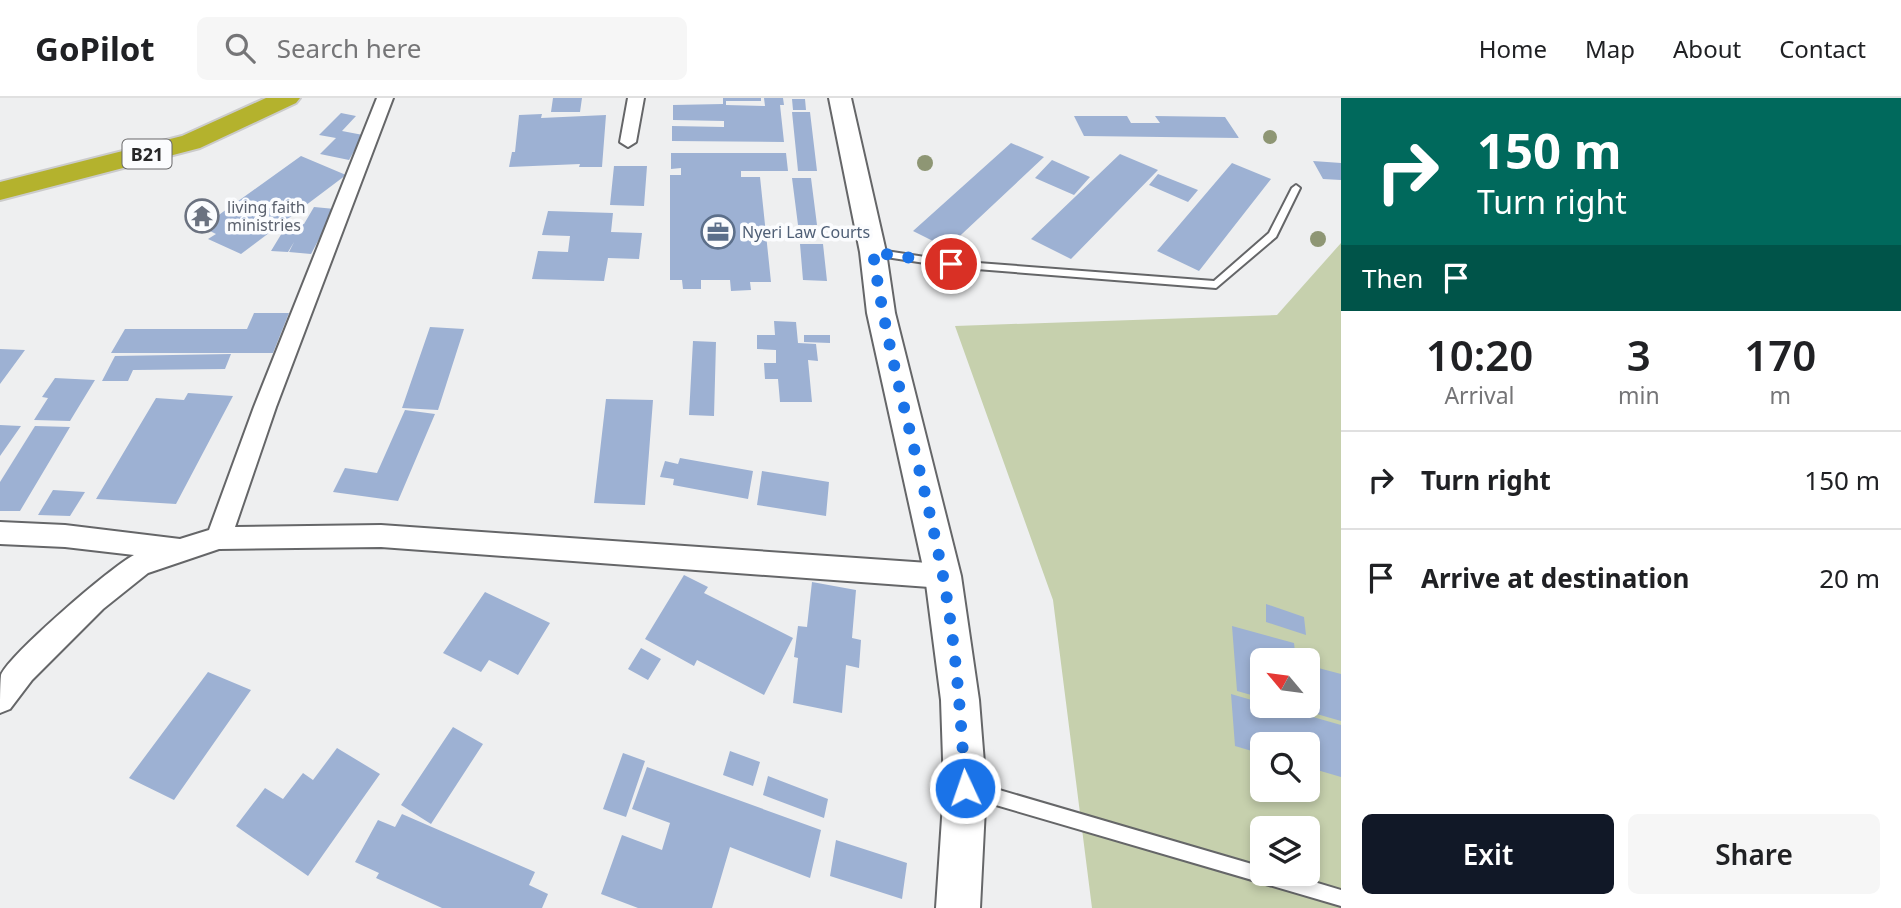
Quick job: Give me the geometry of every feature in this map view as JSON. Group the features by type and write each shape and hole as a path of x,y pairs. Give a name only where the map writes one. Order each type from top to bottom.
{"highway":[{"name":"B21","path":"7,192 191,142 287,98"}],"street":[{"path":"219,538 265,407 385,98"},
{"path":"628,142 636,98"},
{"path":"840,98 873,252 881,313 943,576 960,700 965,788 958,908"},
{"path":"0,533 65,536 180,549"},
{"path":"0,699 22,670 94,600 140,564 219,538 381,536 943,576"}],"lane":[{"path":"873,252 951,264 1216,285 1273,235 1296,188"},
{"path":"965,788 1341,898"}],"green space":[{"path":"1341,243 1341,908 1092,908 1053,600 955,326 1277,315"}],"building":[{"path":"553,98 582,98 580,112 551,112"},
{"path":"723,98 761,98 761,101 726,101 726,105 765,106 764,98 783,98 784,105 780,105 784,142 672,141 672,126 724,127 724,121 673,120 673,105 723,104"},
{"path":"792,99 805,99 806,110 793,110"},
{"path":"792,112 810,112 817,171 798,171"},
{"path":"341,113 356,116 342,131 363,135 349,160 320,154 336,138 319,135"},
{"path":"542,114 541,118 606,115 602,167 579,167 580,164 509,167 512,152 515,152 519,115"},
{"path":"1074,116 1127,116 1131,123 1160,123 1155,116 1225,117 1239,138 1084,136"},
{"path":"1011,143 1044,157 947,248 913,231"},
{"path":"671,153 786,153 788,171 741,171 741,177 760,177 771,282 750,282 751,290 731,291 730,280 701,280 701,289 683,289 682,280 670,280 670,175 681,175 681,168 671,169"},
{"path":"1120,154 1158,170 1071,259 1031,239"},
{"path":"301,156 346,175 241,254 208,239 216,234 202,227"},
{"path":"1052,160 1090,177 1074,195 1035,178"},
{"path":"1313,161 1341,163 1341,180 1323,179"},
{"path":"1232,163 1271,179 1199,271 1157,251"},
{"path":"614,166 647,166 644,206 610,205"},
{"path":"1158,174 1198,190 1188,202 1149,185"},
{"path":"792,178 811,178 817,225 798,225"},
{"path":"314,207 335,209 311,254 289,252 294,242 288,252 271,251 288,223 304,224"},
{"path":"548,211 613,213 611,232 642,233 639,259 608,258 604,281 532,279 538,251 568,252 570,236 542,235"},
{"path":"800,244 823,244 827,281 803,280"},
{"path":"254,313 289,313 273,353 111,353 125,329 247,329"},
{"path":"774,321 796,322 798,343 816,344 818,361 808,360 812,402 780,402 778,379 765,379 764,363 776,363 776,350 757,349 757,335 775,335"},
{"path":"430,327 464,329 438,410 402,408"},
{"path":"804,335 830,335 830,343 804,342"},
{"path":"693,341 716,342 714,416 689,415"},
{"path":"0,349 25,350 0,384"},
{"path":"231,354 225,369 133,370 128,381 102,381 115,356"},
{"path":"55,378 95,380 70,421 34,420 48,398 42,397"},
{"path":"188,393 233,396 176,504 96,499 156,398 184,400"},
{"path":"606,399 653,400 645,505 594,503"},
{"path":"405,410 435,414 398,501 333,492 345,468 377,473"},
{"path":"0,425 21,426 0,456"},
{"path":"35,426 70,427 20,511 0,511 0,482"},
{"path":"680,458 753,471 748,499 673,485 674,479 660,477 665,461 678,464"},
{"path":"762,471 829,482 826,516 757,505"},
{"path":"53,490 85,492 70,516 38,515"},
{"path":"684,575 708,587 704,593 793,638 764,695 697,660 694,666 645,639"},
{"path":"812,582 856,590 852,638 861,640 859,668 846,665 842,713 793,703 798,626 807,627"},
{"path":"485,592 550,623 518,675 489,660 481,672 443,653"},
{"path":"1266,604 1304,617 1306,635 1266,622"},
{"path":"1232,626 1294,643 1295,648 1250,648 1250,695 1237,691"},
{"path":"641,648 661,659 648,680 628,669"},
{"path":"1320,668 1341,674 1341,721 1320,715"},
{"path":"208,672 251,690 174,800 129,778"},
{"path":"1231,694 1250,700 1250,718 1316,718 1341,725 1341,777 1320,771 1320,732 1250,732 1250,750 1235,746"},
{"path":"453,727 483,744 431,824 401,805"},
{"path":"337,748 380,774 308,876 236,826 265,788 283,799 303,773 313,780"},
{"path":"730,751 760,762 753,786 723,775"},
{"path":"623,753 645,761 626,817 603,809"},
{"path":"647,767 821,830 810,878 730,847 712,908 638,908 601,894 622,835 662,850 670,823 632,809"},
{"path":"768,776 828,799 824,818 763,795"},
{"path":"402,814 535,872 529,885 548,894 542,908 442,908 376,878 379,873 355,862 378,820 395,827"},
{"path":"836,840 907,863 902,899 830,876"}],"place":[{"name":"living faith ministries","path":"202,216"},
{"name":"Nyeri Law Courts","path":"718,232"}],"route":[{"path":"951,264 873,252 881,313 943,576 960,700 965,788"}]}
